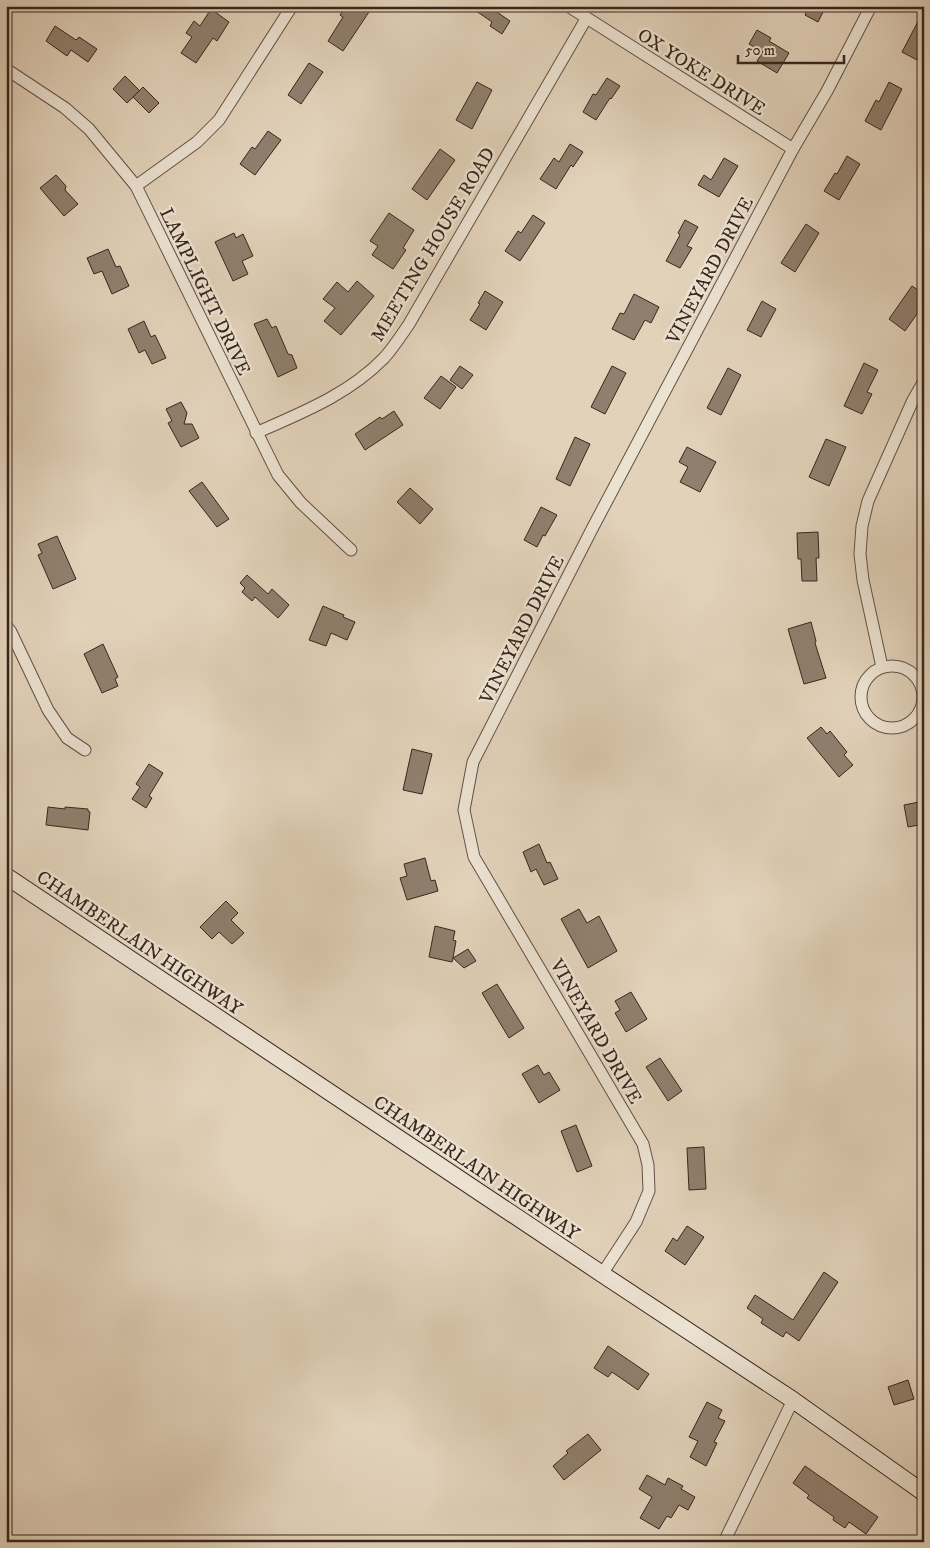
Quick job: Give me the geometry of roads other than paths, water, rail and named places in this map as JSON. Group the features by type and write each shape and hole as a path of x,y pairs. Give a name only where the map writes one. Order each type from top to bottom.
{"main road":[{"name":"CHAMBERLAIN HIGHWAY","path":"6,876 793,1400 924,1493"}],"street":[{"path":"136,186 197,142 219,120 292,6"},
{"name":"OX YOKE DRIVE","path":"568,6 793,149"},
{"name":"VINEYARD DRIVE","path":"602,1274 636,1222 649,1191 648,1165 643,1144 474,857 464,810 473,762 592,529 793,149 827,91 871,6"},
{"name":"MEETING HOUSE ROAD","path":"256,433 329,400 361,379 384,358 409,324 586,19"},
{"name":"LAMPLIGHT DRIVE","path":"6,69 65,108 89,129 136,186 278,475 300,503 351,550"},
{"path":"882,667 861,563 862,526 868,500 924,381"},
{"path":"6,625 12,632 48,710 67,738 85,750"},
{"path":"895,666 906,669 916,676 922,687 924,699 920,711 913,721 902,727 890,728 878,725 869,718 863,707 861,695 864,683 872,673 882,667 895,666"},
{"path":"724,1542 793,1400"}]}
